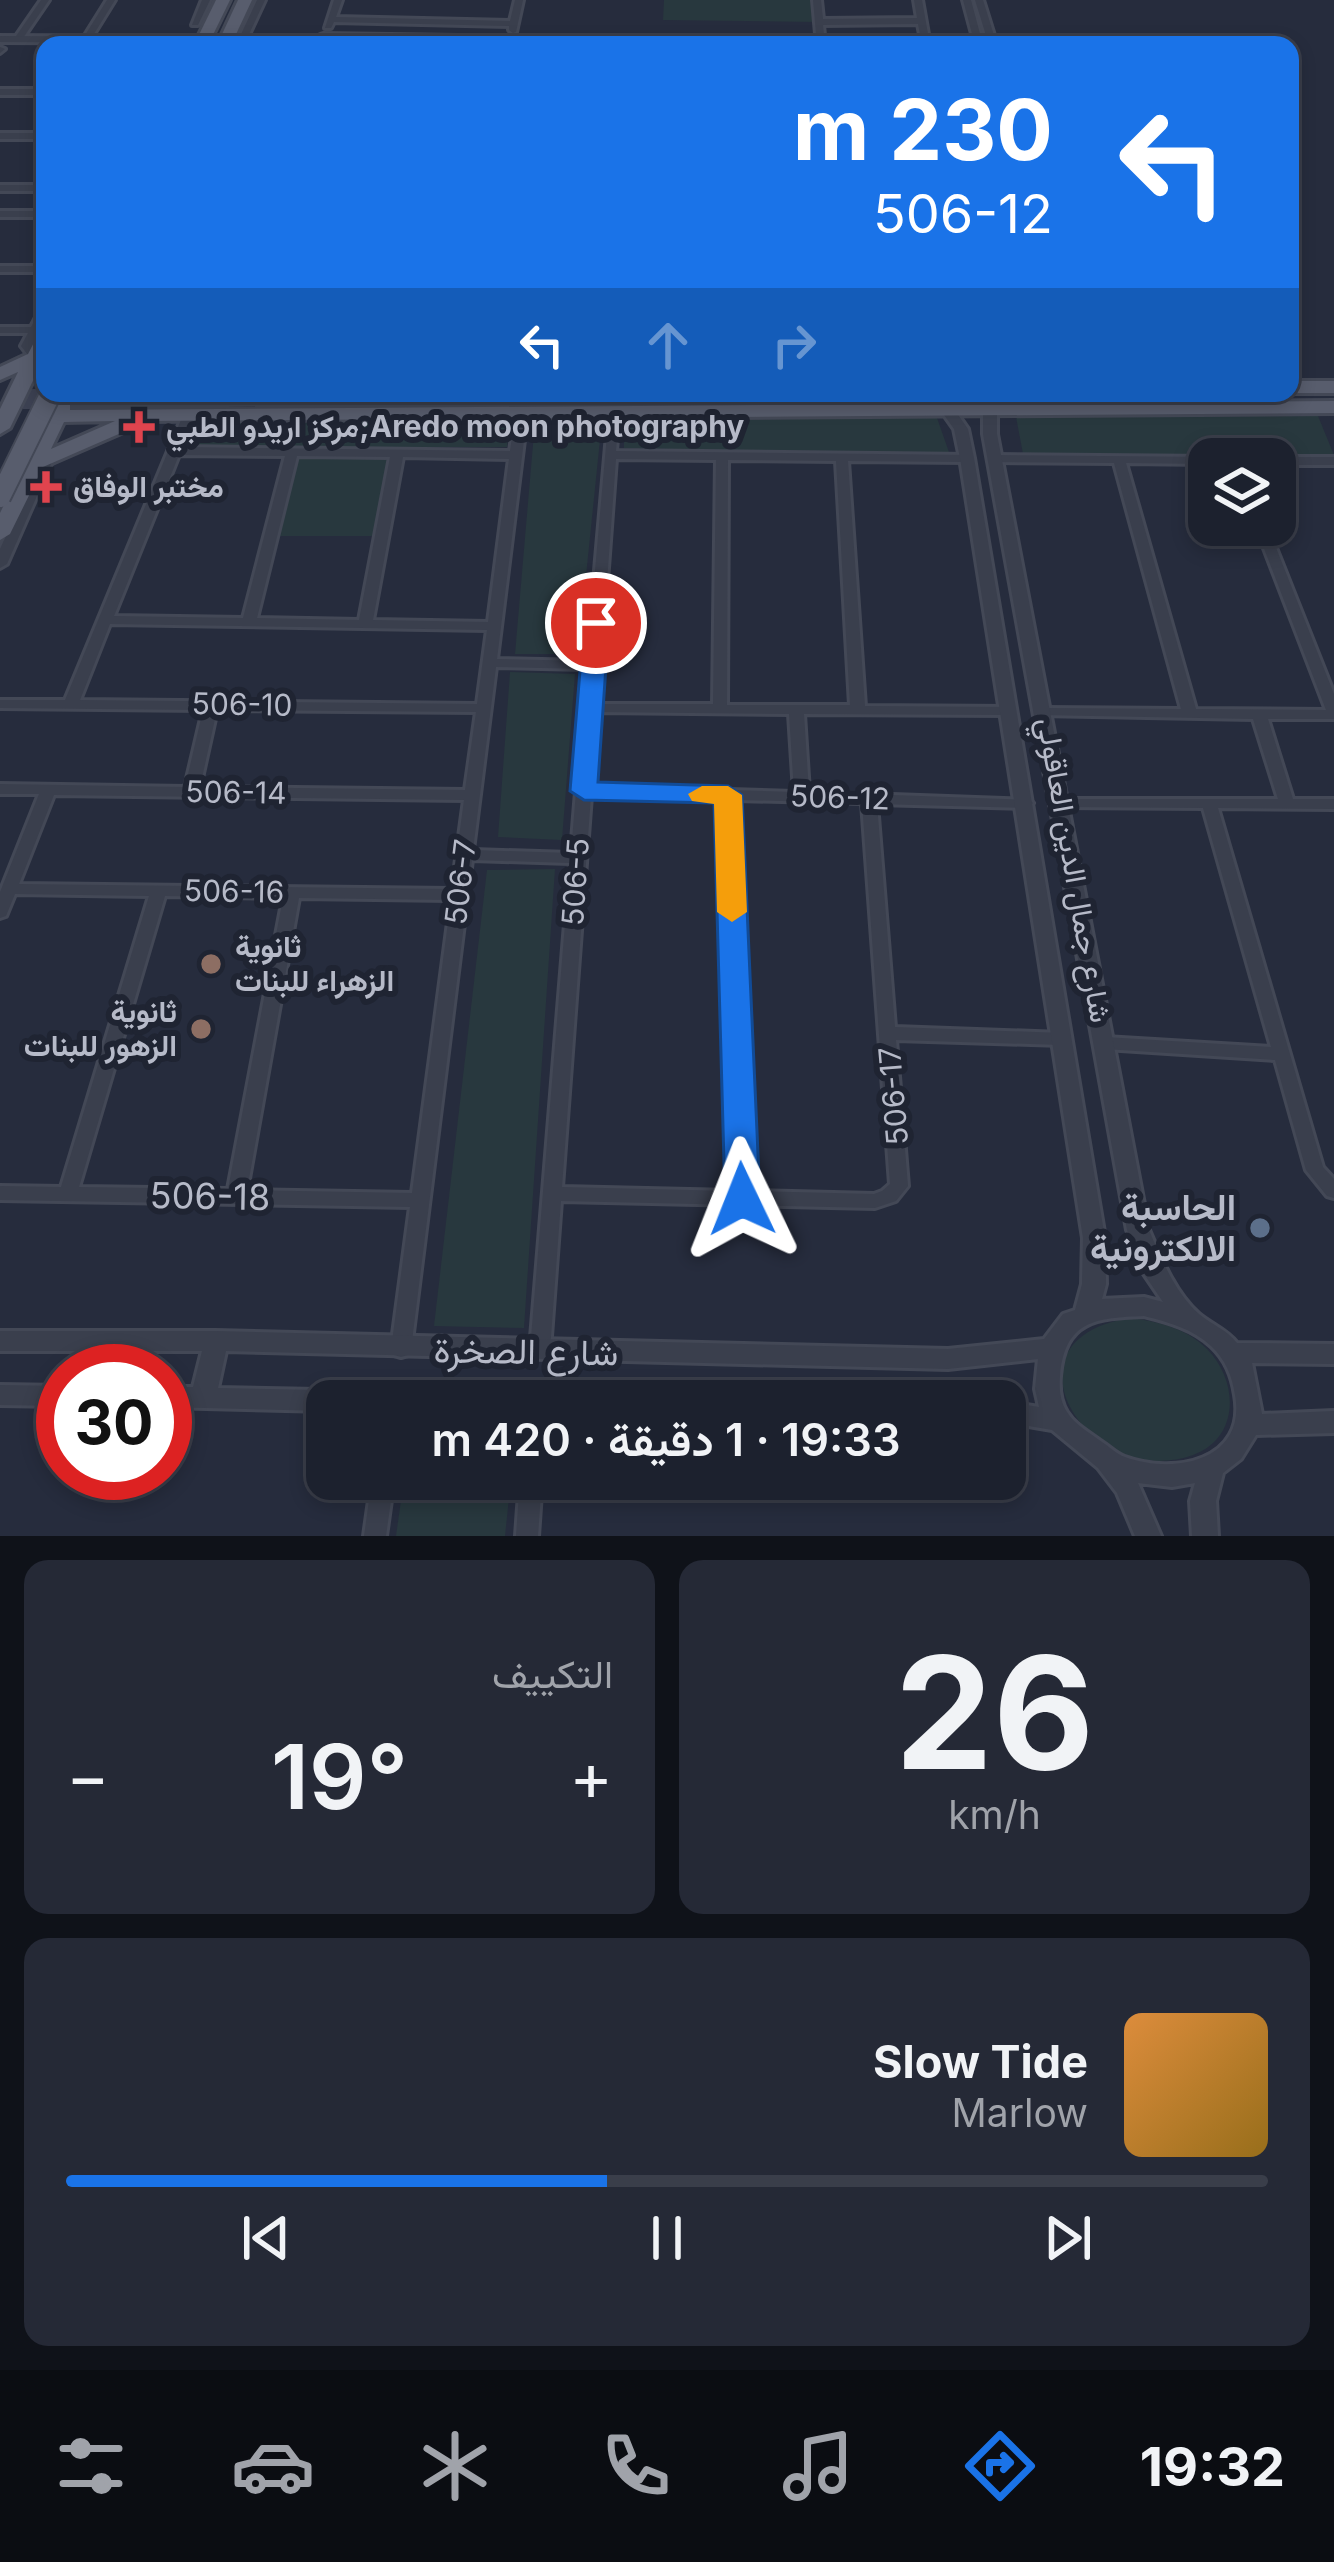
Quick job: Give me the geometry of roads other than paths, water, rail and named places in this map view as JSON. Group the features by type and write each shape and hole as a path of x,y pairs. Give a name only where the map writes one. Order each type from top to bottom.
{"main road":[{"path":"205,12 223,0"},
{"path":"232,36 240,26 245,0"},
{"path":"8,410 36,352"},
{"path":"0,374 35,357"},
{"path":"1299,391 1333,405"},
{"path":"0,466 36,394"},
{"path":"57,403 150,402 190,415 521,416 613,415 768,403 949,412 1333,405"},
{"path":"41,461 150,402"},
{"path":"0,534 41,461 57,403"},
{"path":"0,497 57,403"}],"street":[{"path":"18,39 45,0"},
{"path":"88,36 111,0"},
{"path":"240,36 240,26 261,0"},
{"path":"323,36 338,0"},
{"path":"398,36 409,0"},
{"path":"512,36 519,0"},
{"path":"817,0 820,36"},
{"path":"919,0 924,36"},
{"path":"967,0 977,36"},
{"path":"980,0 990,36"},
{"path":"331,19 514,24"},
{"path":"819,22 921,21"},
{"path":"0,39 36,39"},
{"path":"0,49 36,49"},
{"path":"0,92 36,92"},
{"path":"0,136 36,136"},
{"path":"0,188 36,188"},
{"path":"0,214 36,214"},
{"path":"0,269 36,269"},
{"path":"0,330 36,334"},
{"name":"شارع جمال الدين العاقولي","path":"990,411 990,434 1138,1229 1156,1274 1187,1317"},
{"name":"شارع جمال الدين العاقولي","path":"949,412 962,434 967,458 1094,1238 1094,1284 1086,1313"},
{"path":"71,704 190,415"},
{"name":"506-5","path":"540,1350 613,415"},
{"name":"506-7","path":"401,1349 521,416"},
{"path":"962,434 990,434"},
{"path":"175,451 516,455"},
{"path":"249,622 292,452"},
{"path":"365,624 398,454"},
{"path":"610,455 967,458"},
{"path":"720,709 722,455"},
{"path":"842,457 858,710"},
{"path":"996,460 1188,460"},
{"path":"1119,460 1190,714"},
{"path":"0,564 41,461"},
{"path":"1296,461 1334,461"},
{"path":"1045,712 1334,714 1270,546"},
{"path":"105,620 494,626"},
{"path":"489,663 593,665"},
{"name":"506-10","path":"0,704 484,708"},
{"path":"191,792 211,705"},
{"path":"590,708 1009,711"},
{"path":"796,710 802,797"},
{"path":"1259,715 1287,804"},
{"name":"506-14","path":"0,789 472,796"},
{"path":"0,913 48,790"},
{"name":"506-12","path":"584,791 1024,803"},
{"path":"728,795 742,1199"},
{"name":"506-17","path":"552,1194 875,1201 890,1196 899,1186 869,799"},
{"path":"1061,802 1334,804"},
{"path":"1209,803 1315,1170 1334,1191"},
{"path":"465,855 578,858"},
{"name":"506-16","path":"9,889 460,895"},
{"path":"68,1194 159,891"},
{"path":"236,1197 292,892"},
{"path":"889,1033 1062,1039"},
{"path":"1105,1043 1279,1054"},
{"name":"506-18","path":"0,1193 421,1200"},
{"path":"1135,1304 1187,1317 1232,1353 1245,1376 1251,1401 1248,1425 1228,1456 1211,1467 1164,1477 1113,1466 1082,1446 1060,1421 1048,1396 1045,1371 1051,1348 1065,1328 1086,1313 1135,1304"},
{"name":"شارع الصخرة","path":"0,1341 216,1341 948,1359 1051,1348"},
{"path":"203,1398 216,1341"},
{"path":"1232,1353 1334,1354"},
{"path":"0,1395 36,1396"},
{"path":"192,1398 306,1400"},
{"path":"1026,1415 1060,1421"},
{"path":"1248,1425 1334,1422"},
{"path":"1113,1466 1148,1536"},
{"path":"1205,1536 1203,1502 1211,1467"},
{"path":"375,1536 380,1500"},
{"path":"527,1536 530,1500"}],"tunnel":[{"path":"23,399 36,399"}],"place":[{"name":"مركز اريدو الطبي;Aredo moon photography","path":"139,427"},
{"name":"مختبر الوفاق","path":"46,487"},
{"name":"ثانوية الزهراء للبنات","path":"211,964"},
{"name":"ثانوية الزهور للبنات","path":"201,1029"},
{"name":"الحاسبة الالكترونية","path":"1260,1228"}]}
